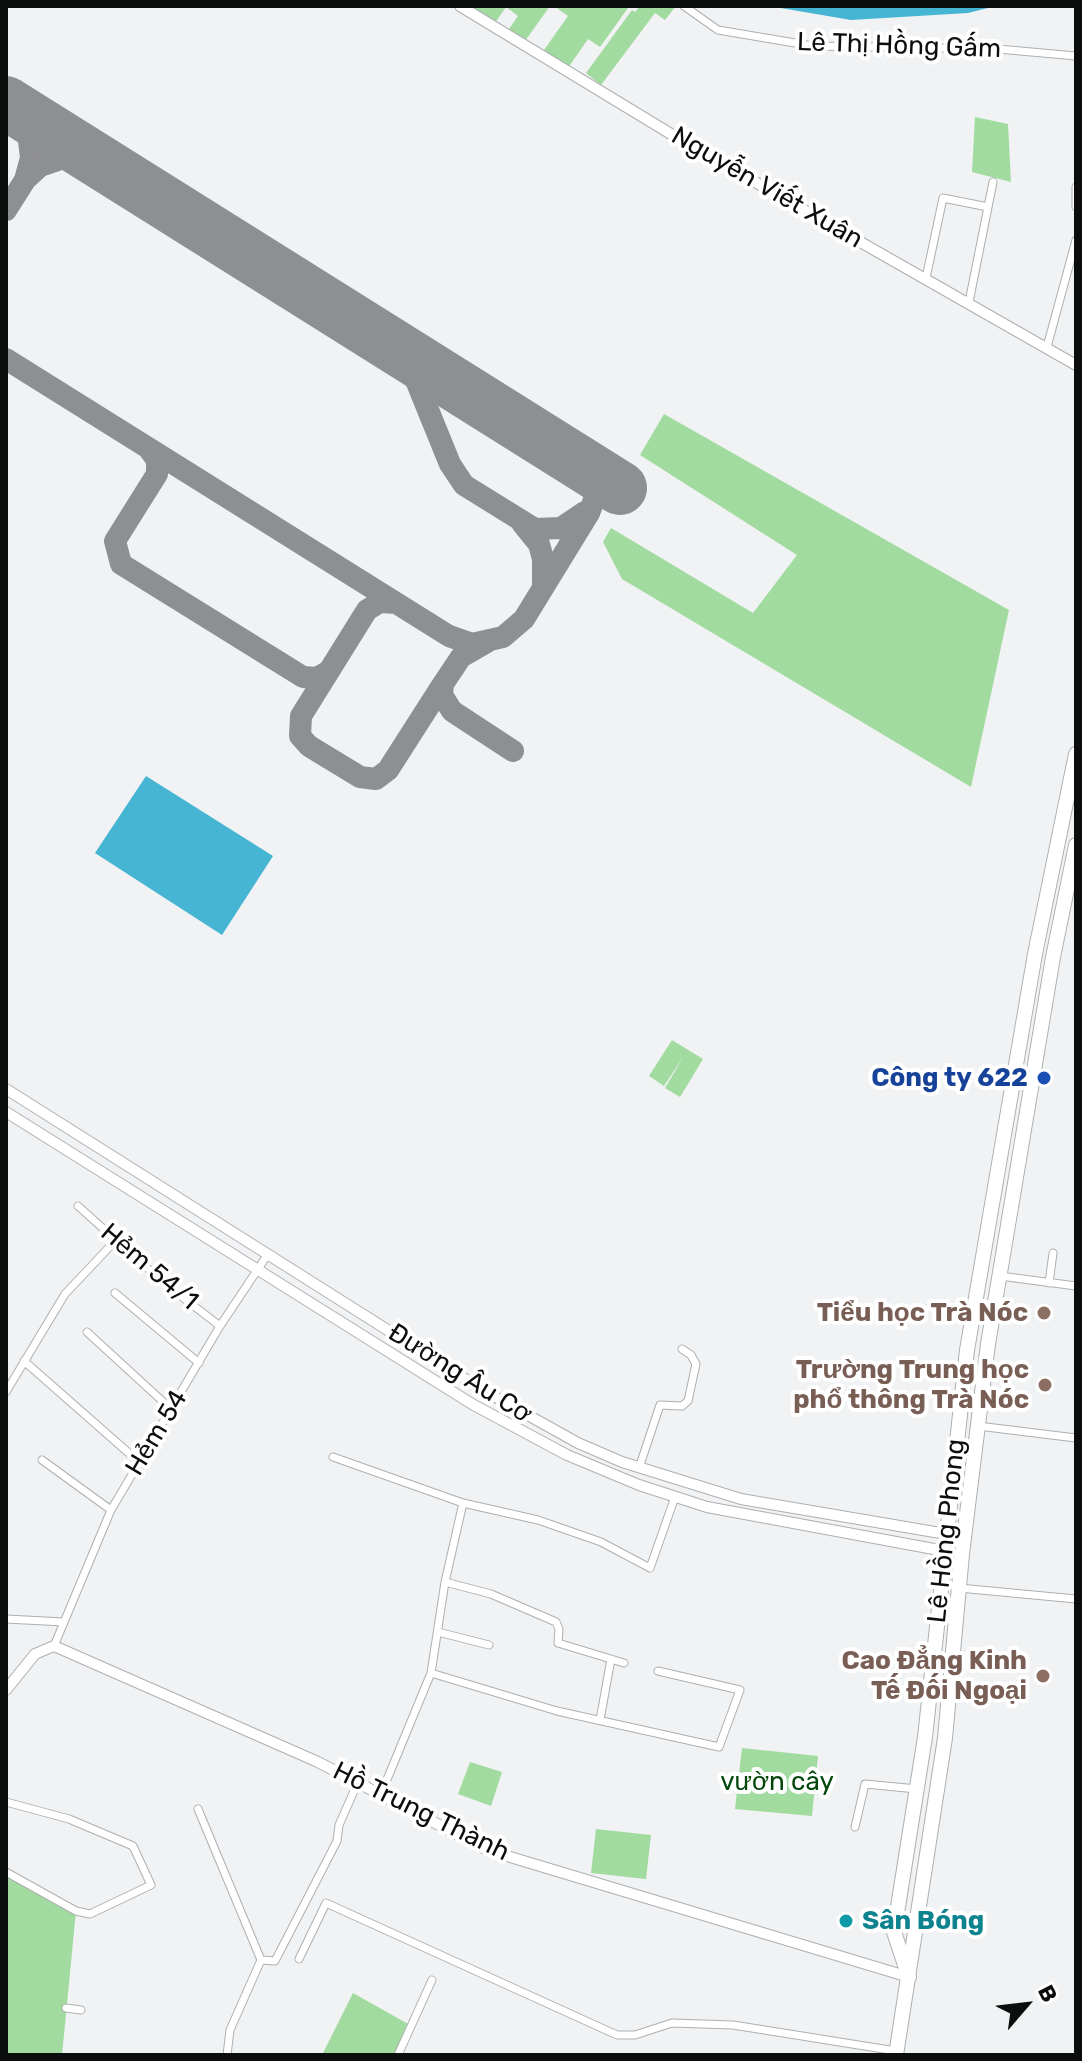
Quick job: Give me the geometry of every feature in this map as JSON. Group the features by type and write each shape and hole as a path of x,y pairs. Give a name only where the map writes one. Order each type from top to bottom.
{"highway":[{"name":"Lê Hồng Phong","path":"909,1977 894,1932 925,1737 967,1350 1035,954 1076,754"},
{"name":"Lê Hồng Phong","path":"896,2053 945,1738 964,1537 1000,1276 1053,957 1076,845"},
{"path":"925,1737 945,1738"}],"street":[{"name":"Nguyễn Viết Xuân","path":"460,6 671,134 1076,365"},
{"name":"Lê Thị Hồng Gấm","path":"684,6 718,30 813,46 998,49 1076,56"},
{"path":"969,302 993,182"},
{"path":"1076,187 1076,207"},
{"path":"926,278 943,198 988,207"},
{"path":"1047,347 1076,240"},
{"name":"Đường Âu Cơ","path":"6,1089 542,1425 639,1468 741,1499 964,1537"},
{"name":"Đường Âu Cơ","path":"6,1112 447,1388 567,1455 675,1497 735,1514 962,1554"},
{"name":"Hẻm 54/1","path":"78,1206 220,1326"},
{"path":"6,1392 65,1294 116,1240"},
{"path":"1049,1283 1053,1253"},
{"name":"Hẻm 54","path":"54,1646 111,1510 220,1326 268,1254"},
{"path":"1000,1276 1076,1286"},
{"path":"115,1293 199,1363"},
{"path":"87,1332 171,1409"},
{"path":"639,1468 660,1405 682,1406 688,1401 696,1364 691,1355 682,1349"},
{"path":"24,1361 139,1462"},
{"path":"447,1388 455,1373"},
{"path":"978,1426 1076,1438"},
{"path":"333,1457 463,1503 538,1520 601,1542 650,1568 675,1497"},
{"path":"42,1460 111,1510"},
{"path":"381,1794 431,1673 445,1582 463,1503"},
{"path":"445,1582 491,1594 556,1622 558,1643 624,1663"},
{"path":"959,1588 1076,1599"},
{"path":"6,1619 64,1622"},
{"path":"438,1632 489,1645"},
{"path":"6,1690 35,1654 54,1646"},
{"name":"Hồ Trung Thành","path":"54,1646 227,1720 358,1782 487,1850 909,1977"},
{"path":"600,1720 611,1659"},
{"path":"431,1673 600,1720 719,1747 740,1690 658,1671"},
{"path":"261,1960 275,1961 337,1841 339,1825 358,1782"},
{"path":"855,1827 865,1784 917,1789"},
{"path":"6,1802 69,1819 133,1846 151,1885 90,1914 76,1911 6,1872"},
{"path":"198,1809 261,1960 230,2030 227,2055"},
{"path":"299,1959 326,1903 617,2035 635,2035 672,2023 733,2025 896,2053"},
{"path":"398,2055 432,1980"},
{"path":"66,2008 81,2010"}],"green space":[{"path":"472,6 550,6 525,41 509,29 518,16 506,7 495,23"},
{"path":"554,6 628,8 600,47 588,39 568,68 544,50 568,16"},
{"path":"640,6 676,6 665,20 655,13 601,85 586,73 632,10 635,12"},
{"path":"975,117 1008,124 1011,182 972,172"},
{"path":"664,414 1009,610 971,787 622,579 603,542 611,528 753,613 797,555 640,455"},
{"path":"672,1040 703,1059 680,1097 665,1088 684,1056 664,1086 649,1076"},
{"name":"vườn cây","path":"742,1748 818,1756 812,1816 735,1809"},
{"path":"470,1762 502,1772 491,1806 458,1794"},
{"path":"596,1829 651,1835 646,1879 591,1873"},
{"path":"6,1872 76,1911 62,2055 6,2055"},
{"path":"353,1993 410,2025 396,2055 322,2055"}],"water":[{"path":"769,6 996,6 968,13 851,20"},
{"path":"146,776 273,856 222,935 95,853"}],"taxiway":[{"path":"6,104 28,132 31,158 25,180 6,210"},
{"path":"25,180 40,166 66,157 82,157 116,173"},
{"path":"384,340 409,363 450,464 464,485 535,529 561,528 585,512"},
{"path":"6,359 449,636 472,644 503,637 524,619 589,513 594,500 595,472"},
{"path":"149,449 157,460 157,474 115,541 121,564 303,677 317,678 329,671"},
{"path":"522,523 539,544 543,559 543,585"},
{"path":"396,603 380,602 367,610 301,716 300,736 309,746 360,777 376,779 388,770 443,684"},
{"path":"487,642 461,657 443,684 442,695 452,711 513,751"}],"runway":[{"path":"6,103 620,488"}],"place":[{"name":"Công ty 622","path":"1044,1078"},
{"name":"Tiểu học Trà Nóc","path":"1044,1313"},
{"name":"Trường Trung học phổ thông Trà Nóc","path":"1045,1385"},
{"name":"Cao Đẳng Kinh Tế Đối Ngoại","path":"1043,1676"},
{"name":"Sân Bóng","path":"846,1921"}]}
